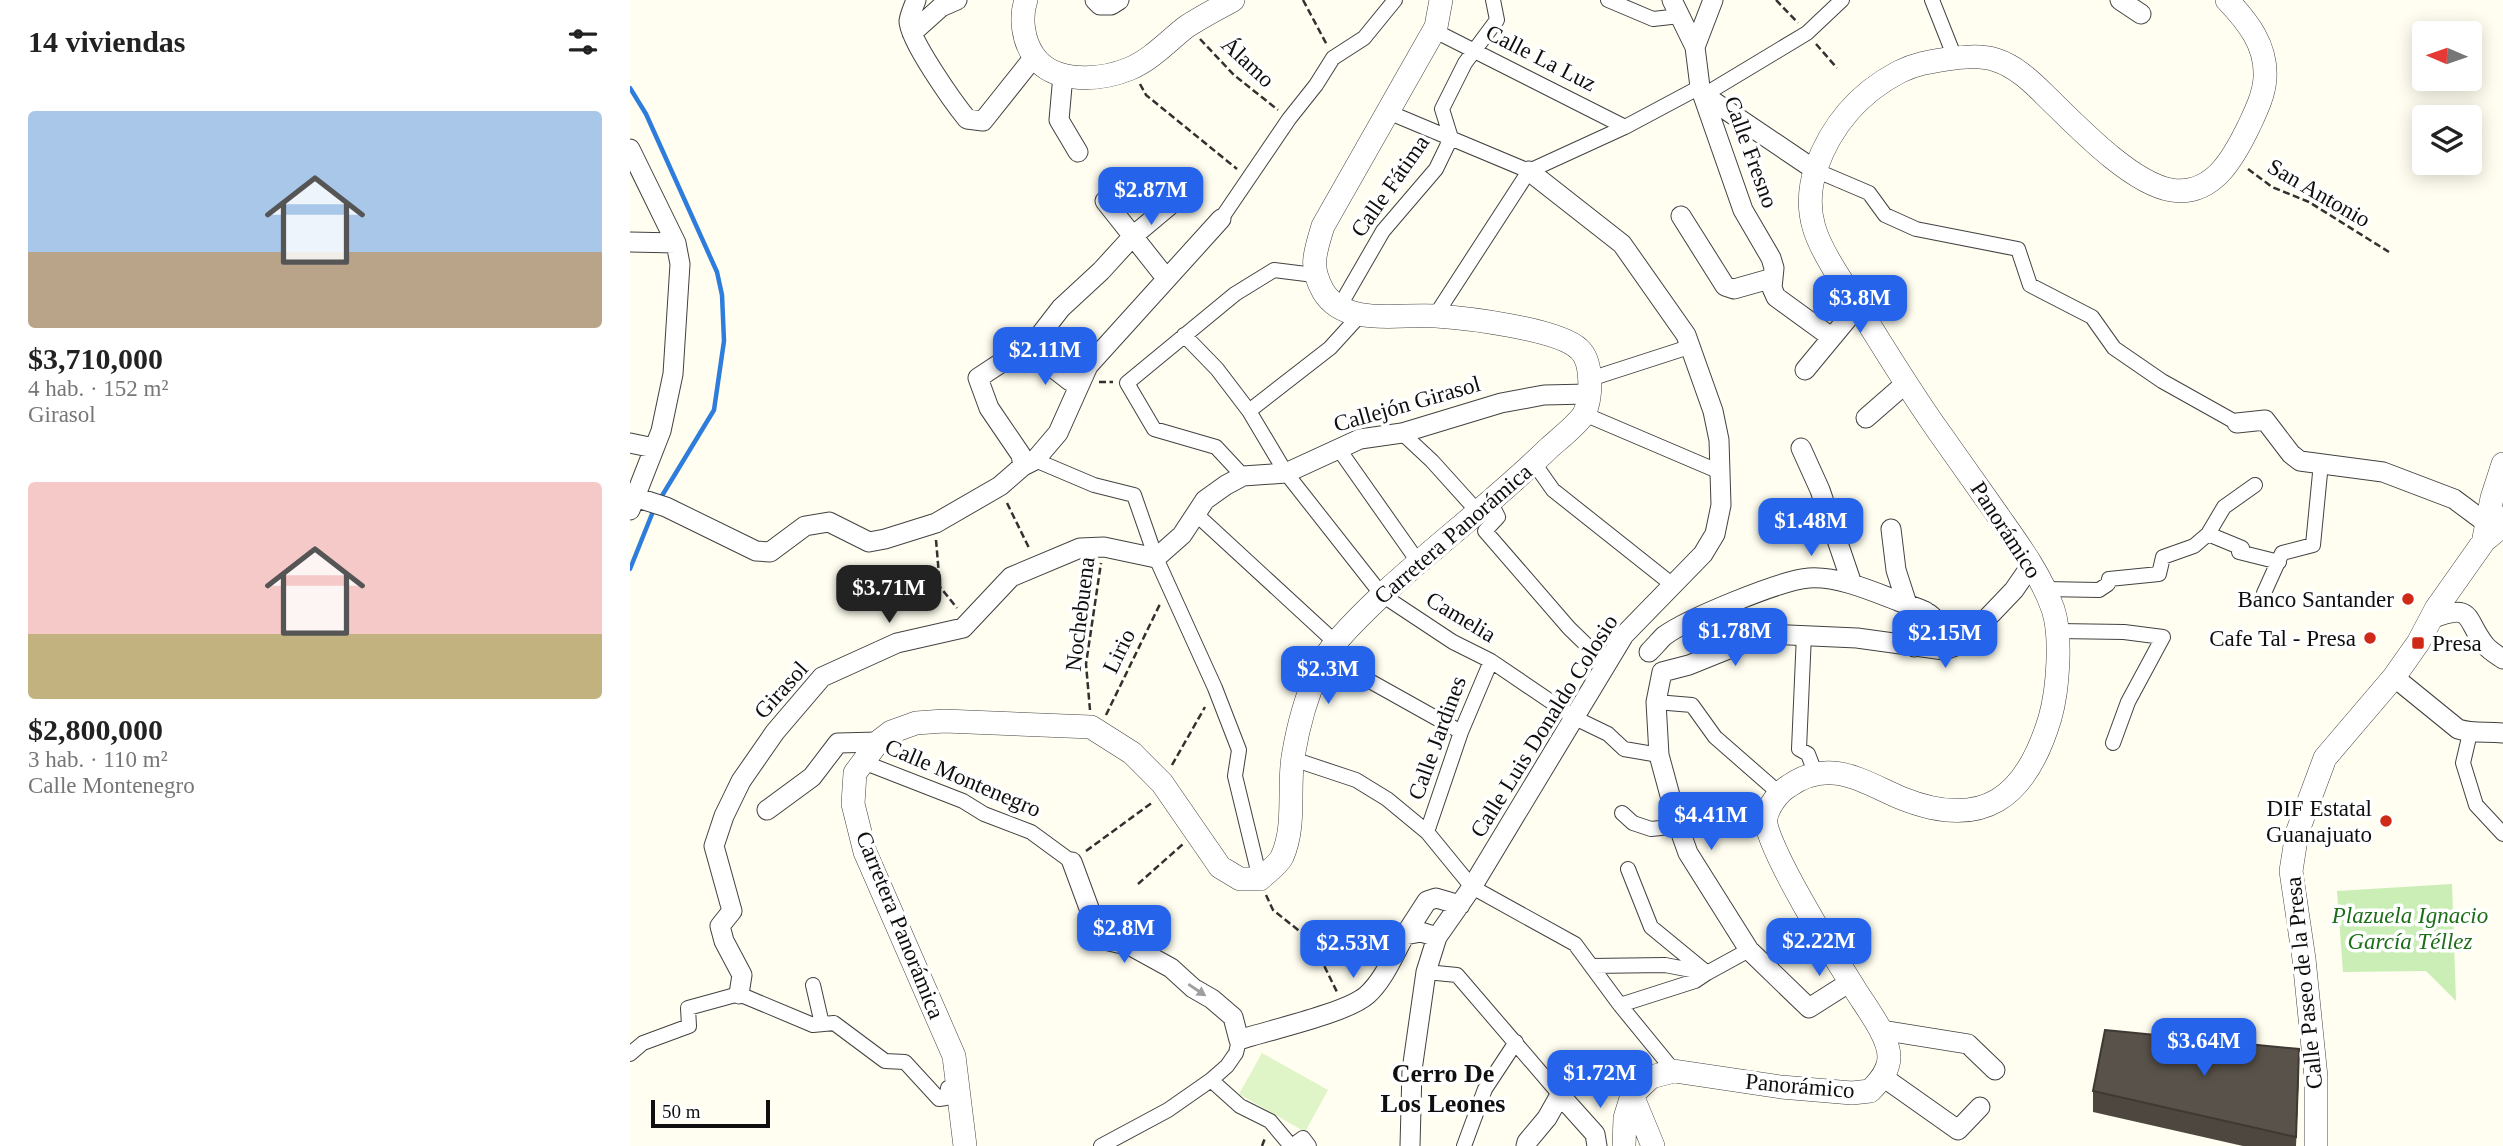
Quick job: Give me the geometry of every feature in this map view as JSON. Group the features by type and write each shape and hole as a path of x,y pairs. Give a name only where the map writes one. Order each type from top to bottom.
{"street":[{"path":"916,0 909,20 912,33 967,120 984,121 1034,57"},
{"path":"912,33 941,7 957,0"},
{"path":"1026,0 1021,13 1026,38 1034,57 1048,69 1081,78 1099,77 1130,69 1188,26 1233,0"},
{"path":"1095,0 1100,5 1111,5 1119,0"},
{"path":"630,149 676,243 680,264 673,374 661,431 635,502 666,507 756,551 770,552 805,526 829,522 869,542 885,539 936,523 1000,486 1029,463 1058,433 1088,366 1221,219 1333,58 1364,38 1395,0"},
{"path":"1441,0 1434,31 1324,226 1315,256 1314,275 1329,300 1338,309 1388,317 1435,316 1534,330 1560,337 1580,349 1589,369 1587,396"},
{"name":"Calle Fátima","path":"1338,309 1383,231 1436,169 1451,138 1442,109 1465,63 1497,20 1493,0"},
{"path":"1608,0 1653,19 1676,8"},
{"path":"1435,316 1529,171 1702,91 1807,33 1842,0"},
{"path":"1932,0 1955,58"},
{"path":"2119,0 2141,14"},
{"name":"Panorámico","path":"1779,793 1795,781 1816,775 1851,775 1924,806 1953,812 1981,808 2004,798 2025,775 2050,717 2056,684 2058,631 2054,612 2032,564 1905,384 1824,253 1810,221 1815,170 1835,127 1855,103 1885,79 1916,63 1969,56 1997,60 2027,77 2124,167 2151,184 2174,191 2198,188 2220,175 2234,159 2259,106 2265,78 2260,46 2249,24 2227,0"},
{"path":"1695,47 1714,2"},
{"name":"Calle Fresno","path":"1676,8 1695,47 1702,91 1743,210 1771,258 1774,268 1772,288 1776,297 1831,337"},
{"name":"Calle La Luz","path":"1434,31 1476,49 1625,127"},
{"path":"1063,75 1059,120 1078,152"},
{"path":"1702,91 1815,170 1869,193 1885,215 1916,229 2018,249 2030,285 2092,317 2113,348 2162,381 2237,423 2265,420 2291,454 2300,461 2383,472 2454,499 2494,530"},
{"path":"1388,112 1529,171"},
{"name":"Calle Luis Donaldo Colosio","path":"1410,1146 1412,1070 1426,972 1437,937 1472,887 1624,635 1703,554 1715,534 1721,505 1719,440 1713,411 1686,335 1622,244 1529,171"},
{"path":"1094,729 1132,753 1161,783 1220,867 1240,879 1260,879 1235,776 1239,750 1215,688 1156,558 1134,495 1029,463 989,408 978,378 1037,339 1061,309 1133,236 1175,200"},
{"path":"1105,201 1167,278"},
{"path":"1681,216 1726,285 1734,289 1773,278"},
{"path":"630,242 676,243"},
{"path":"1243,477 1216,447 1154,429 1127,383 1235,294 1274,270 1314,275"},
{"path":"1805,370 1858,306"},
{"path":"1249,411 1330,348 1361,314"},
{"name":"Camelia","path":"1184,335 1217,369 1249,411 1286,473 1382,595 1452,642 1491,661 1575,718 1608,734 1624,749 1659,755"},
{"path":"1026,347 1070,381 1080,381"},
{"path":"1587,396 1689,347"},
{"path":"1866,418 1905,384"},
{"name":"Callejón Girasol","path":"1156,558 1182,535 1205,500 1243,477 1286,473 1360,439 1402,433 1501,403 1544,395 1587,396"},
{"path":"1587,396 1720,472"},
{"name":"Carretera Panorámica","path":"1260,879 1281,859 1288,833 1293,758 1305,706 1321,662 1382,595 1534,463 1587,396"},
{"path":"1402,433 1498,517 1485,531 1569,628 1606,664"},
{"path":"630,443 654,448"},
{"path":"1801,447 1820,490 1852,584"},
{"path":"1339,448 1419,563"},
{"path":"1534,463 1553,490 1674,586"},
{"path":"2264,593 2282,553 2313,545 2321,463"},
{"name":"Calle Paseo de la Presa","path":"2316,1146 2316,1077 2304,959 2291,871 2297,833 2325,758 2394,677 2418,643 2431,618 2494,530 2503,464"},
{"path":"2044,589 2099,590 2108,584 2109,579 2159,574 2163,557 2194,546 2208,534 2224,507 2255,485"},
{"path":"1196,515 1331,650 1461,732"},
{"path":"1891,529 1896,570 1916,607 1913,647"},
{"path":"2208,534 2242,548 2239,552 2279,562"},
{"name":"Girasol","path":"739,994 742,975 724,941 720,926 732,911 714,846 724,816 741,781 795,706 822,677 897,643 963,628 1011,577 1080,548 1104,547 1156,558"},
{"path":"1662,672 1689,665 1766,634 1857,638 1944,650 1961,643 1971,635 2014,590 2032,564"},
{"path":"1649,652 1665,636 1698,619 1764,591 1810,578 1852,584 1916,607 1939,622 1943,632 1944,650"},
{"path":"2431,618 2452,611 2463,613 2476,627 2485,646 2503,659"},
{"path":"2058,631 2124,632 2163,637 2128,702 2113,743"},
{"path":"1804,634 1799,749 1808,754 1816,775"},
{"path":"1624,635 1649,652 1662,672 1656,702 1659,755 1678,825 1688,853 1749,950 1809,1009 1850,982"},
{"name":"Calle Jardines","path":"1427,832 1461,732 1491,661"},
{"path":"2394,677 2458,729 2470,733 2484,730 2503,733"},
{"path":"1622,813 1633,823 1651,829 1766,817 1779,793 1716,737 1692,705 1656,702"},
{"name":"Carretera Panorámica","path":"965,1146 954,1056 865,852 853,804 855,773 878,741 891,732 916,723 944,721 1094,729"},
{"path":"2470,733 2463,763 2476,805 2503,834"},
{"path":"767,810 812,777 838,743 878,741"},
{"path":"1293,758 1356,780 1387,799 1427,832 1472,887 1575,944 1674,1072 1651,1077 1632,1095 1625,1118 1624,1146"},
{"name":"Calle Montenegro","path":"863,762 963,801 984,814 1031,832 1072,862"},
{"name":"Panorámico","path":"1674,1072 1781,1087 1852,1093 1870,1091 1883,1077 1889,1056 1881,1030 1850,982 1777,855 1766,817"},
{"path":"1072,862 1096,927 1109,941 1131,946 1171,968 1193,988 1212,999 1233,1017 1239,1040 1236,1054 1212,1080 1168,1110 1101,1146"},
{"path":"1628,869 1651,927 1707,973"},
{"path":"1239,1040 1345,1007 1367,995 1385,971 1427,901 1436,898 1460,905"},
{"path":"1405,935 1421,932 1437,937"},
{"path":"1620,1005 1695,981 1749,950"},
{"path":"1591,966 1665,965 1707,973"},
{"path":"1426,972 1457,975 1595,1134 1597,1146"},
{"path":"813,985 822,1024"},
{"path":"630,1054 643,1044 689,1026 688,1008 739,994 813,1025 834,1023 884,1061 905,1062 939,1099 946,1098 948,1088 959,1085"},
{"path":"1881,1030 1968,1044 1996,1070"},
{"path":"1464,1146 1485,1089 1516,1042"},
{"path":"1883,1077 1958,1130 1980,1107"},
{"path":"1212,1080 1240,1107 1270,1121 1292,1146 1303,1138 1309,1146"},
{"path":"1526,1146 1560,1095"},
{"path":"1632,1095 1653,1146"}],"path":[{"path":"1303,0 1333,58"},
{"name":"Álamo","path":"1188,26 1234,75 1289,118"},
{"path":"1130,69 1146,95 1248,178"},
{"name":"San Antonio","path":"2234,159 2273,187 2309,202 2389,252"},
{"path":"1080,381 1127,383"},
{"path":"1000,486 1037,566"},
{"path":"936,523 936,558 940,587 968,622"},
{"name":"Nochebuena","path":"1094,729 1086,664 1104,547"},
{"name":"Lirio","path":"1094,729 1168,586"},
{"path":"1161,783 1215,688"},
{"path":"1072,862 1150,803 1160,803 1164,813 1170,815 1181,810"},
{"path":"1138,884 1177,848 1197,835"},
{"path":"1260,879 1273,910 1312,941 1345,1007"}],"green space":[{"name":"Plazuela Ignacio García Téllez","path":"2452,884 2456,1001 2426,971 2343,972 2337,891"},
{"path":"1262,1053 1328,1090 1305,1132 1239,1094"}],"building":[{"path":"2105,1030 2299,1049 2296,1137 2093,1091"}],"waterway":[{"path":"630,88 646,114 717,272 722,295 724,341 714,410 660,499"},
{"path":"630,569 654,509"}],"place":[{"name":"Banco Santander","path":"2408,599"},
{"name":"Cafe Tal - Presa","path":"2370,638"},
{"name":"Presa","path":"2418,643"},
{"name":"DIF Estatal Guanajuato","path":"2386,821"}],"district":[{"name":"Cerro De Los Leones","path":"1443,1088"}]}
